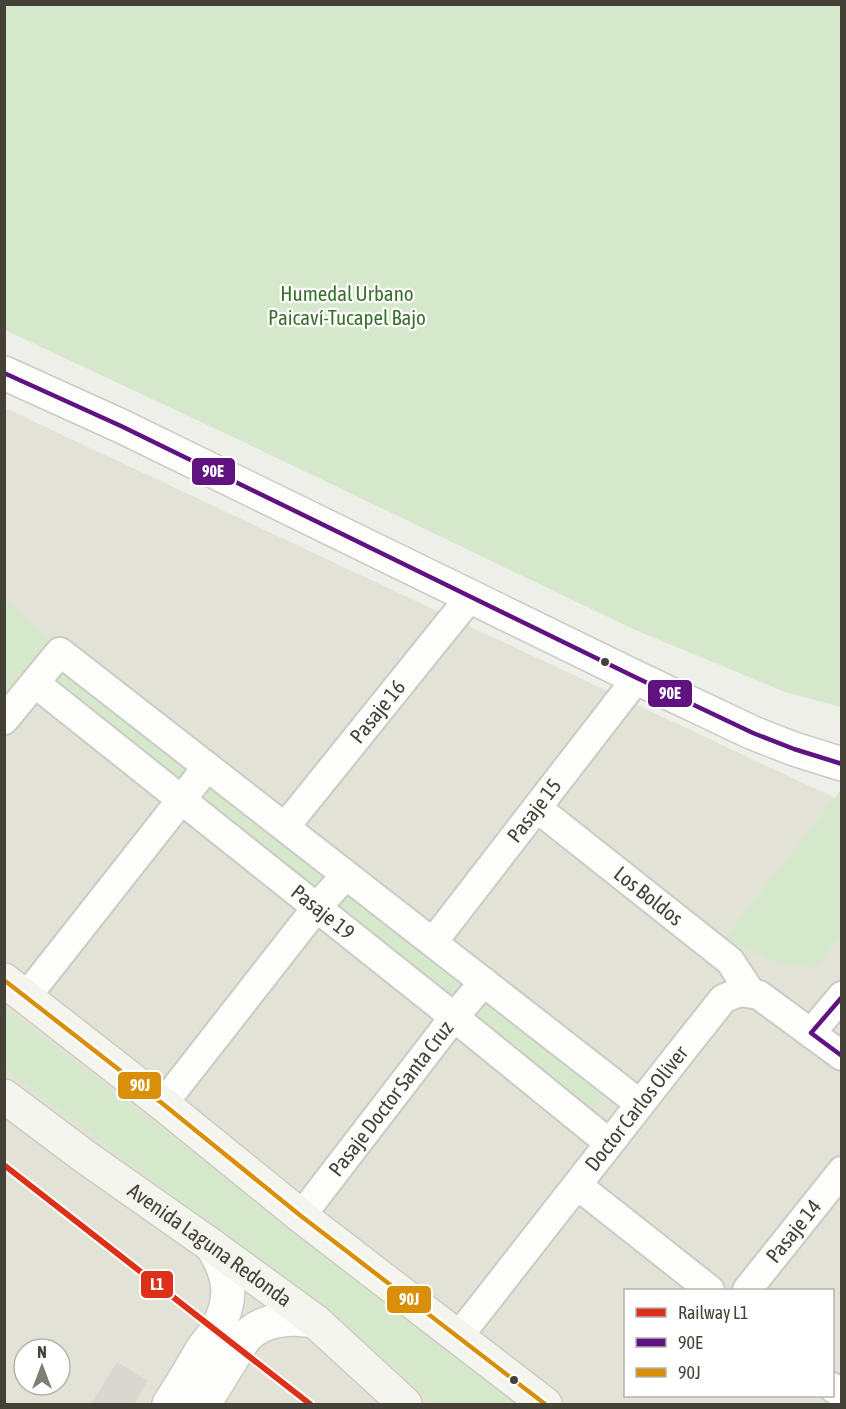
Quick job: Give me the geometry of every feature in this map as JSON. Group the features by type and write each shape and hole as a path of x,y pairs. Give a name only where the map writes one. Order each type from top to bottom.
{"main road":[{"path":"15,988 302,1216 545,1404"},
{"name":"Avenida Laguna Redonda","path":"4,1096 315,1321 405,1404"}],"street":[{"path":"4,373 121,426 753,733 842,764"},
{"name":"Pasaje 16","path":"285,827 471,596"},
{"name":"Pasaje 19","path":"609,1143 35,683 60,652 640,1104"},
{"name":"Pasaje 15","path":"433,942 637,678"},
{"path":"4,720 35,683"},
{"path":"15,988 181,799 207,766"},
{"name":"Los Boldos","path":"537,808 730,961 751,993"},
{"path":"162,1104 316,907 346,875"},
{"name":"Pasaje Doctor Santa Cruz","path":"302,1216 454,1017 484,982"},
{"name":"Doctor Carlos Oliver","path":"458,1337 723,999 741,992 751,993"},
{"path":"751,993 766,999 842,1056"},
{"path":"811,1033 842,996"},
{"name":"Pasaje 14","path":"748,1289 842,1171"},
{"path":"577,1185 709,1289"},
{"path":"170,1404 216,1331 227,1304 227,1278 212,1246"},
{"path":"204,1404 250,1332 260,1325 285,1319 315,1321"}],"shaded area":[{"path":"5,408 835,798 841,798 841,1404 5,1404"}],"green space":[{"name":"Humedal Urbano Paicaví-Tucapel Bajo","path":"5,4 841,5 841,707 785,692 633,629 5,330"},
{"path":"5,599 49,639 5,698"},
{"path":"57,659 604,1097 589,1112 43,677"},
{"path":"841,790 841,936 816,968 777,963 724,939"},
{"path":"4,1007 519,1404 432,1404 391,1364 209,1223 5,1070"}],"building":[{"path":"117,1362 148,1381 134,1404 91,1404"}],"rail line":[{"name":"L1","path":"4,1165 310,1404"}],"transit line":[{"name":"90E","path":"4,373 121,426 753,733 842,764"},
{"name":"90J","path":"4,980 163,1104 301,1216 545,1404"},
{"name":"90E","path":"842,997 811,1033 842,1056"}]}
